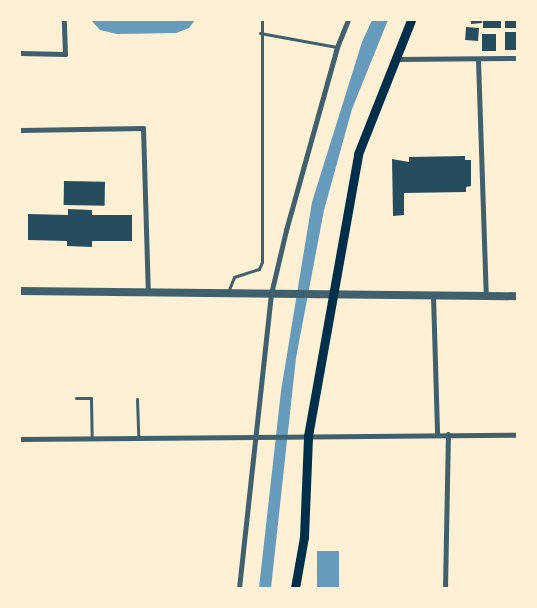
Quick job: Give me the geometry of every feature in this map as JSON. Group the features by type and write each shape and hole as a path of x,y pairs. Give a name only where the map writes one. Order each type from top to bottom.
{"main road":[{"path":"295,588 304,537 308,436 328,296 358,154 411,20"}],"street":[{"path":"20,53 65,54 64,20"},
{"path":"239,588 271,294 286,230 336,47 348,20"},
{"path":"396,59 478,60 517,58"},
{"path":"478,60 486,296"},
{"path":"20,130 143,128 148,292"},
{"path":"20,291 328,296 517,296"},
{"path":"433,296 437,434"},
{"path":"445,588 448,434"},
{"path":"20,439 297,435 517,435"}],"lane":[{"path":"227,293 234,277 259,269 262,262 260,33 262,20"},
{"path":"260,33 336,47"},
{"path":"76,398 91,398 92,437"},
{"path":"137,399 138,437"}],"water":[{"path":"91,20 195,20 189,28 176,33 117,34 100,30"},
{"path":"372,20 388,20 352,109 324,210 296,358 271,588 259,588 281,391 312,202 362,42"},
{"path":"317,551 339,551 339,588 317,588"}],"building":[{"path":"471,20 482,20 482,23 471,24"},
{"path":"483,20 501,20 501,28 483,28"},
{"path":"505,20 517,20 517,28 505,28"},
{"path":"466,27 479,28 478,41 465,40"},
{"path":"505,32 517,32 517,50 505,50"},
{"path":"482,34 496,34 496,51 482,51"},
{"path":"465,156 465,160 471,160 471,186 466,187 466,192 404,193 404,215 393,216 392,159 409,162 409,157"},
{"path":"64,181 105,182 105,206 64,205"},
{"path":"68,209 92,210 92,215 132,215 132,241 92,241 92,247 67,246 67,241 28,240 28,214 68,215"}]}
